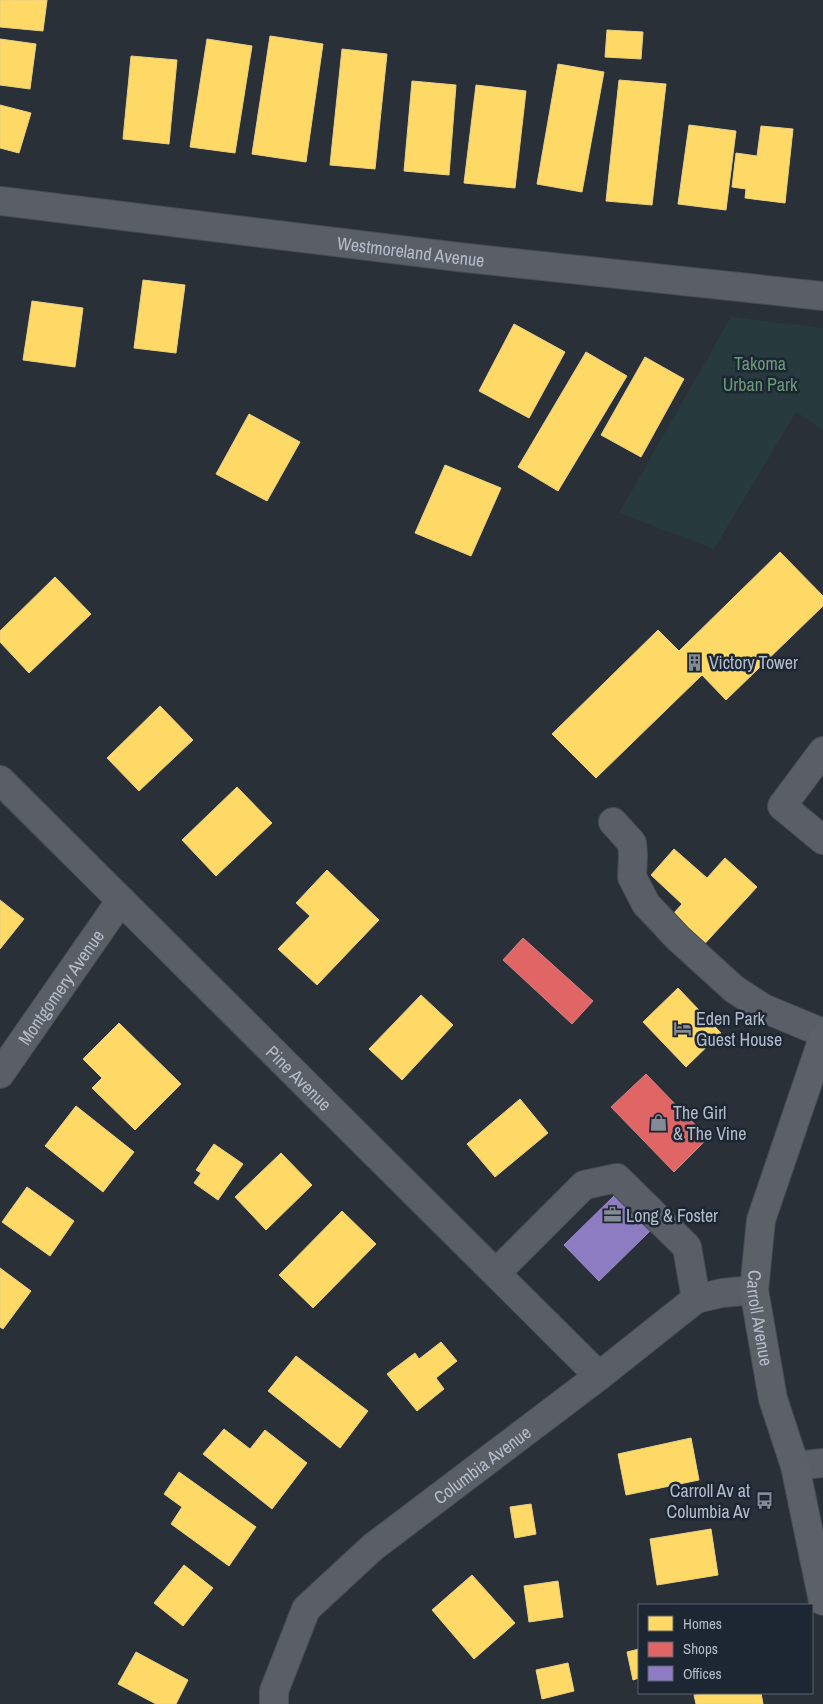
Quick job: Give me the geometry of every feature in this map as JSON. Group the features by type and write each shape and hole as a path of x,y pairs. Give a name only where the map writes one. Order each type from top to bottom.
{"main road":[{"name":"Carroll Avenue","path":"823,1038 761,1220 754,1290 773,1399 795,1466 823,1601"}],"street":[{"name":"Westmoreland Avenue","path":"0,201 458,257 823,296"},
{"path":"823,751 782,806 823,840"},
{"name":"Pine Avenue","path":"0,780 599,1376"},
{"path":"613,822 632,843 632,877 646,904 678,938 734,989 763,1008 823,1033"},
{"name":"Montgomery Avenue","path":"0,1074 121,900"},
{"path":"496,1273 584,1185 617,1178 687,1247 696,1299"},
{"name":"Columbia Avenue","path":"274,1704 274,1691 306,1609 373,1547 599,1376 696,1299 722,1293 754,1290"},
{"path":"795,1466 823,1462"}],"green space":[{"name":"Takoma Urban Park","path":"731,317 823,328 823,430 796,412 714,549 619,513"}],"building: Homes":[{"path":"0,0 47,0 43,31 0,27"},
{"path":"607,30 643,32 641,59 605,57"},
{"path":"270,36 323,44 306,162 252,154"},
{"path":"0,39 36,44 30,89 0,85"},
{"path":"207,39 252,46 235,153 190,147"},
{"path":"342,49 387,54 375,169 330,165"},
{"path":"131,56 177,60 169,144 123,139"},
{"path":"558,64 604,72 582,192 537,184"},
{"path":"619,80 666,84 652,205 606,201"},
{"path":"412,81 456,85 449,175 404,171"},
{"path":"476,85 526,91 515,188 464,183"},
{"path":"0,105 31,113 19,153 0,148"},
{"path":"689,125 736,131 726,210 678,204"},
{"path":"761,126 793,129 785,203 745,198 746,189 732,187 736,153 757,156"},
{"path":"143,280 185,285 176,353 134,348"},
{"path":"32,301 83,308 75,367 23,360"},
{"path":"514,324 565,352 529,418 479,391"},
{"path":"586,352 627,376 558,491 518,467"},
{"path":"645,357 684,379 641,457 601,435"},
{"path":"249,414 300,442 267,501 216,474"},
{"path":"445,465 501,488 471,556 415,533"},
{"name":"Victory Tower","path":"780,552 823,596 823,606 726,700 702,675 596,778 552,734 658,630 679,651"},
{"path":"55,577 91,614 29,673 0,642 0,631"},
{"path":"160,706 193,740 139,791 107,758"},
{"path":"237,787 272,823 216,876 182,840"},
{"path":"674,849 707,878 725,858 757,887 698,951 666,922 682,904 651,875"},
{"path":"327,870 379,920 317,985 278,949 310,916 296,903"},
{"path":"0,900 24,919 0,949"},
{"name":"Eden Park Guest House","path":"678,988 721,1033 686,1067 643,1022"},
{"path":"421,995 453,1025 402,1080 369,1049"},
{"path":"119,1023 181,1084 135,1130 92,1088 102,1078 83,1059"},
{"path":"520,1099 548,1133 495,1177 467,1144"},
{"path":"76,1106 134,1152 103,1192 45,1146"},
{"path":"214,1144 243,1164 218,1200 194,1183 201,1173 196,1170"},
{"path":"281,1153 312,1185 266,1230 235,1197"},
{"path":"27,1187 74,1221 50,1256 2,1222"},
{"path":"342,1211 376,1244 313,1308 279,1275"},
{"path":"0,1268 31,1291 3,1329 0,1327"},
{"path":"441,1342 457,1361 436,1378 444,1389 417,1411 387,1374 415,1353 419,1359"},
{"path":"296,1356 368,1411 340,1448 268,1391"},
{"path":"224,1429 250,1449 265,1430 307,1463 272,1509 203,1454"},
{"path":"691,1438 699,1480 626,1495 618,1454"},
{"path":"179,1472 256,1527 229,1566 171,1524 182,1507 164,1494"},
{"path":"531,1504 536,1534 515,1538 510,1507"},
{"path":"711,1529 718,1575 657,1585 650,1539"},
{"path":"184,1565 213,1588 183,1626 154,1603"},
{"path":"472,1575 515,1623 474,1659 432,1610"},
{"path":"558,1581 563,1617 529,1622 524,1586"},
{"path":"638,1649 638,1678 633,1680 627,1652"},
{"path":"136,1652 188,1680 176,1704 156,1704 118,1684"},
{"path":"568,1663 574,1691 542,1699 536,1670"},
{"path":"761,1694 763,1704 696,1704 694,1695"}],"building: Shops":[{"path":"523,938 593,1001 572,1024 503,960"},
{"name":"The Girl & The Vine","path":"646,1074 708,1138 674,1172 611,1107"}],"building: Offices":[{"path":"616,1194 651,1230 599,1281 564,1245"}],"place":[{"name":"Victory Tower","path":"695,662"},
{"name":"Eden Park Guest House","path":"682,1028"},
{"name":"The Girl & The Vine","path":"659,1122"},
{"name":"Long & Foster","path":"612,1215"},
{"name":"Carroll Av at Columbia Av","path":"764,1500"}]}
